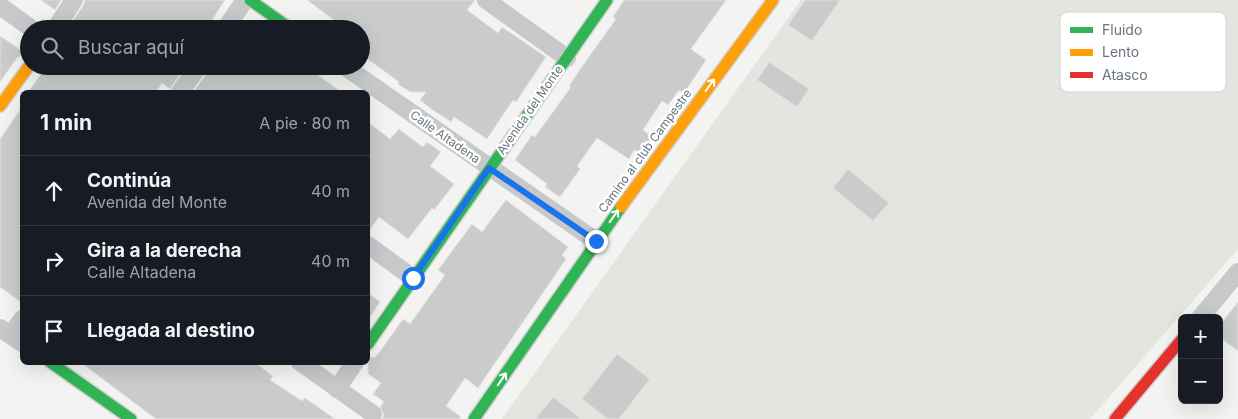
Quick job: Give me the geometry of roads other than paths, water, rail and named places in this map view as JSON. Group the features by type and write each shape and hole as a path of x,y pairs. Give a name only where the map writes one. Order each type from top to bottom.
{"street":[{"path":"60,20 74,0"},
{"path":"231,20 245,0"},
{"path":"250,0 278,20"},
{"path":"486,0 566,58"},
{"name":"Avenida del Monte","path":"370,341 607,0"},
{"name":"Camino al club Campestre","path":"474,419 596,241 773,0"},
{"path":"0,6 20,20"},
{"path":"0,106 22,75"},
{"path":"181,90 192,75"},
{"name":"Calle Altadena","path":"357,75 596,241"},
{"path":"370,246 413,278"},
{"path":"1203,314 1238,272"},
{"path":"11,335 20,322"},
{"path":"1115,419 1178,344"},
{"path":"54,365 131,419"},
{"path":"304,365 373,414"},
{"path":"337,389 353,365"}]}
